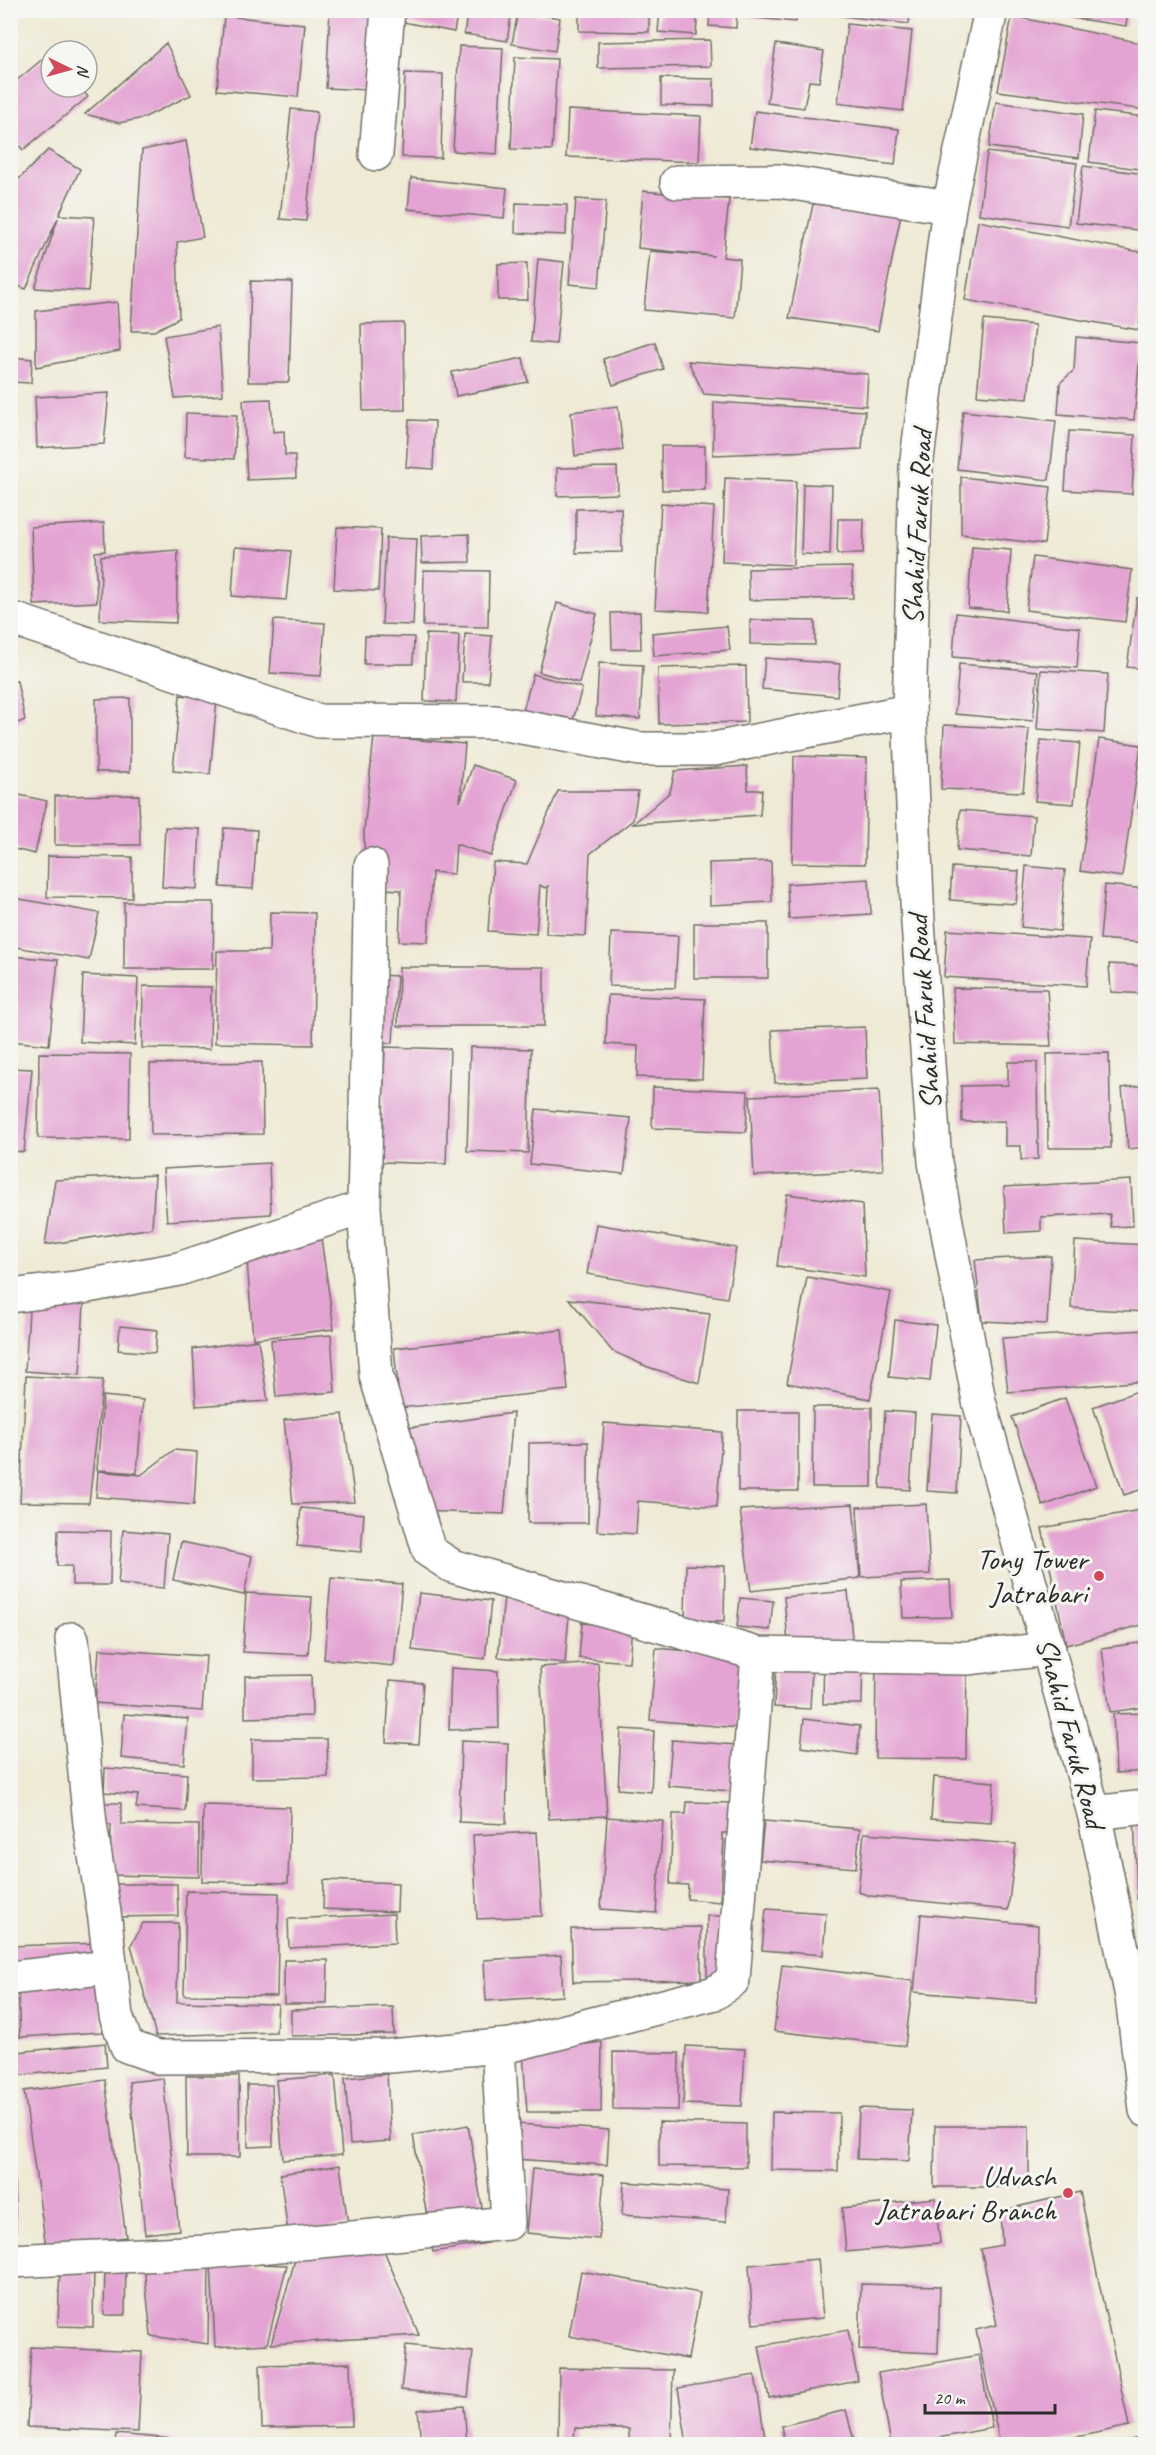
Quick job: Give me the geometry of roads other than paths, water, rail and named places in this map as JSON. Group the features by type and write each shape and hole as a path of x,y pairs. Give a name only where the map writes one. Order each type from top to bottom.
{"street":[{"path":"376,154 388,10"},
{"name":"Shahid Faruk Road","path":"991,10 949,207 916,467 909,711 918,924 934,1162 979,1401 1094,1813 1132,1997 1146,2110"},
{"path":"677,182 778,181 949,207"},
{"path":"10,618 319,722 495,722 640,749 714,749 909,711"},
{"path":"371,865 364,1208 376,1375 429,1551 452,1566 758,1654 967,1658 1049,1649"},
{"path":"10,1296 82,1287 179,1269 364,1208"},
{"path":"72,1639 90,1824 116,2016 126,2046 158,2057 390,2056 511,2046 715,1993 733,1980 758,1654"},
{"path":"1094,1813 1146,1807"},
{"path":"10,1978 110,1966"},
{"name":"Shahid Faruk Road","path":"1132,1997 1146,2038"},
{"path":"10,2261 207,2252 508,2223 498,2046"}],"place":[{"name":"Tony Tower Jatrabari","path":"1099,1576"},
{"name":"Udvash Jatrabari Branch","path":"1068,2193"}]}
